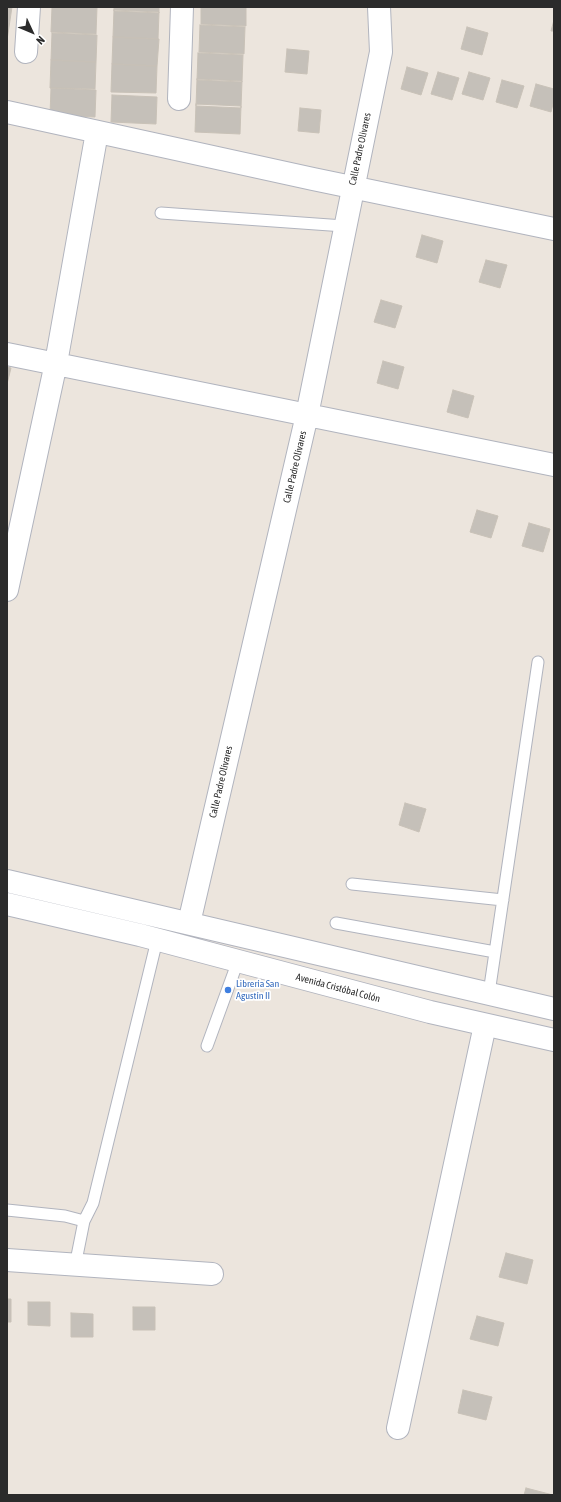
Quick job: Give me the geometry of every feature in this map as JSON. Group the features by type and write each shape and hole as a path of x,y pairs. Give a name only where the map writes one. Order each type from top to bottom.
{"street":[{"path":"26,52 29,7"},
{"path":"179,99 182,7"},
{"name":"Calle Padre Olivares","path":"189,923 307,415 380,52 379,7"},
{"path":"7,112 554,229"},
{"path":"7,590 56,363 97,132"},
{"path":"7,354 554,465"},
{"path":"7,881 554,1008"},
{"name":"Avenida Cristóbal Colón","path":"7,904 157,940 430,1012 554,1040"},
{"path":"398,1428 485,1025"},
{"path":"7,1260 75,1266 212,1274"}],"lane":[{"path":"161,213 344,226"},
{"path":"489,993 538,662"},
{"path":"352,884 503,900"},
{"path":"336,923 495,952"},
{"path":"75,1266 84,1221 93,1203 157,940"},
{"path":"207,1046 238,961"},
{"path":"7,1210 65,1216 84,1221"}],"building":[{"path":"7,7 12,7 7,40"},
{"path":"52,7 97,7 96,34 51,32"},
{"path":"114,7 159,7 159,13 114,11"},
{"path":"201,7 246,7 246,26 201,24"},
{"path":"114,10 159,12 158,39 113,37"},
{"path":"554,20 554,31 551,31"},
{"path":"200,25 245,27 244,54 199,52"},
{"path":"467,27 488,33 482,55 461,49"},
{"path":"52,33 97,35 96,62 51,60"},
{"path":"113,37 159,39 157,66 112,64"},
{"path":"287,49 309,51 307,74 285,72"},
{"path":"198,53 243,55 242,82 197,80"},
{"path":"51,60 96,62 95,89 50,88"},
{"path":"112,64 157,66 156,93 111,92"},
{"path":"407,67 428,73 421,95 401,89"},
{"path":"438,72 459,78 452,100 431,94"},
{"path":"469,72 490,78 483,100 462,94"},
{"path":"197,79 242,81 241,108 196,106"},
{"path":"502,80 524,86 517,108 496,102"},
{"path":"536,84 554,89 554,100 551,112 530,106"},
{"path":"51,88 96,90 95,117 50,115"},
{"path":"112,95 157,97 156,124 111,122"},
{"path":"196,104 241,106 240,134 195,132"},
{"path":"300,108 321,110 319,133 298,131"},
{"path":"422,235 443,241 437,263 416,257"},
{"path":"486,260 507,265 500,288 479,282"},
{"path":"381,300 402,306 395,328 374,322"},
{"path":"383,361 404,367 398,389 377,383"},
{"path":"7,367 11,368 7,384"},
{"path":"453,390 474,396 468,418 447,412"},
{"path":"477,510 498,516 491,538 470,532"},
{"path":"529,523 550,529 543,552 522,546"},
{"path":"405,803 426,809 419,832 399,825"},
{"path":"506,1253 533,1260 527,1284 499,1277"},
{"path":"7,1299 11,1299 11,1322 7,1322"},
{"path":"28,1302 50,1302 50,1326 28,1325"},
{"path":"133,1307 155,1307 155,1330 133,1330"},
{"path":"71,1313 93,1314 93,1337 71,1337"},
{"path":"477,1316 504,1323 498,1346 470,1339"},
{"path":"463,1390 492,1397 486,1420 458,1413"},
{"path":"526,1488 553,1495 524,1495"}],"place":[{"name":"Librería San Agustín II","path":"228,990"}]}
